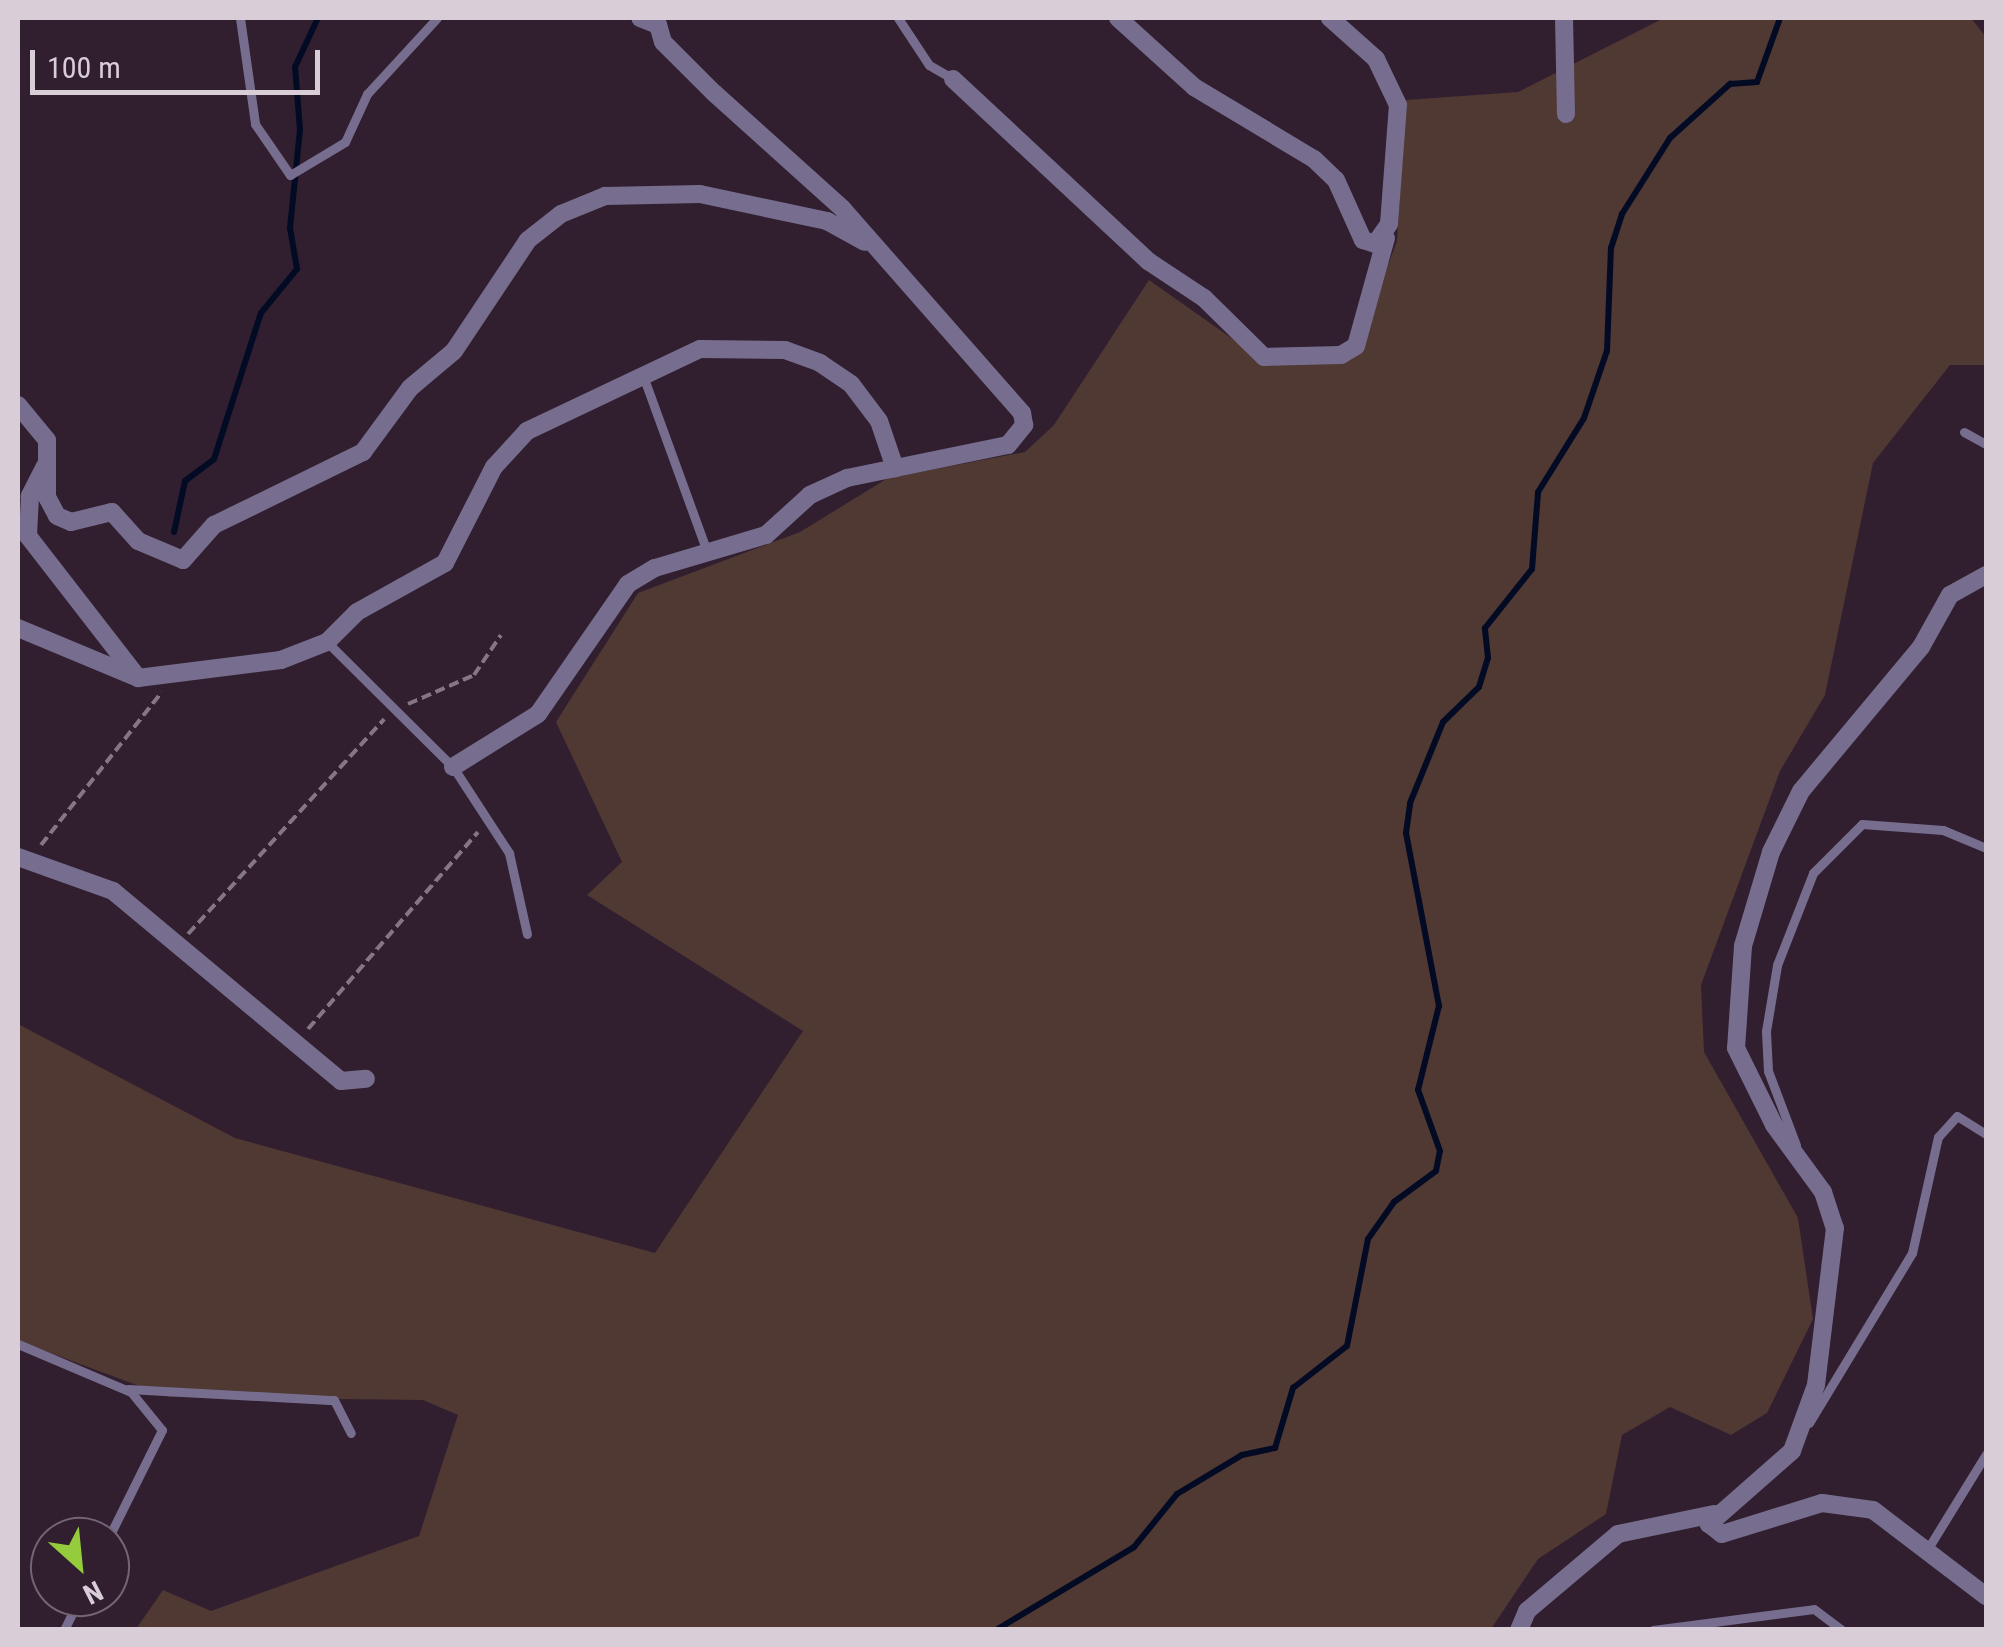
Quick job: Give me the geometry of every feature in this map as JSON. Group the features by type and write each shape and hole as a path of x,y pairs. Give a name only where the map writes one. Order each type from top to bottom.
{"street":[{"path":"453,768 538,714 628,584 706,549 766,535 810,495 894,468 1008,445 1024,425 1022,413 874,247 769,136 663,42 658,25 640,18"},
{"path":"1118,18 1194,88 1314,159 1336,180 1363,240 1386,238"},
{"path":"952,79 1148,261 1204,298 1264,356 1342,355 1356,346 1386,238 1398,104 1376,60 1330,18"},
{"path":"1564,18 1566,114"},
{"path":"44,466 57,516 70,522 112,512 138,541 183,560 214,525 363,452 410,388 454,352 528,240 561,214 605,196 700,194 828,221 874,247"},
{"path":"18,628 138,678 280,660 328,642 357,612 445,563 506,448 642,372 700,349 735,345 820,363 851,384 879,422 894,468"},
{"path":"18,405 48,440 44,466 30,496 28,536 138,678"},
{"path":"1986,575 1950,596 1920,647 1801,791 1771,852 1743,946 1736,1048 1774,1125 1800,1152 1835,1228 1816,1385 1792,1451 1714,1514 1709,1524 1722,1534 1791,1508 1845,1504 1873,1510 1986,1596"},
{"path":"23,859 113,890 340,1081 366,1079"},
{"path":"1519,1630 1528,1610 1618,1534 1714,1514"}],"lane":[{"path":"240,18 256,124 290,174 345,142 366,94 437,18"},
{"path":"898,18 929,65 952,79"},
{"path":"642,372 706,549"},
{"path":"1964,432 1986,444"},
{"path":"328,642 453,768 509,853 527,934"},
{"path":"1800,1152 1768,1071 1766,1031 1777,964 1813,874 1862,824 1943,830 1986,848"},
{"path":"1792,1451 1912,1253 1946,1124 1957,1116 1986,1134"},
{"path":"18,1344 121,1388 334,1400 351,1433"},
{"path":"120,1517 162,1430 121,1388"},
{"path":"1927,1551 1986,1454"},
{"path":"1653,1630 1814,1609 1842,1630"}],"path":[{"path":"177,946 395,708 438,697 474,674 501,636"},
{"path":"23,859 178,673"},
{"path":"294,1044 488,821"}],"shaded area":[{"path":"1664,18 1971,18 1986,37 1986,365 1950,365 1873,463 1825,695 1780,771 1701,985 1704,1052 1798,1218 1813,1319 1767,1413 1731,1435 1670,1407 1622,1435 1606,1514 1538,1559 1491,1629 136,1629 163,1590 211,1611 419,1536 458,1415 423,1400 169,1397 18,1341 18,1024 235,1138 655,1253 803,1031 587,895 622,862 556,722 638,593 800,532 888,478 1025,452 1054,425 1149,280 1261,359 1359,343 1397,241 1406,100 1518,92"}],"waterway":[{"path":"174,532 185,481 214,459 261,313 297,269 290,228 300,130 295,67 318,18"},
{"path":"996,1630 1134,1547 1177,1494 1242,1455 1275,1448 1293,1388 1347,1346 1368,1239 1394,1202 1436,1171 1440,1151 1418,1090 1439,1006 1406,833 1410,803 1443,722 1479,687 1488,658 1485,628 1532,569 1538,492 1584,418 1607,351 1611,248 1622,214 1670,138 1730,84 1757,82 1780,18"}]}
